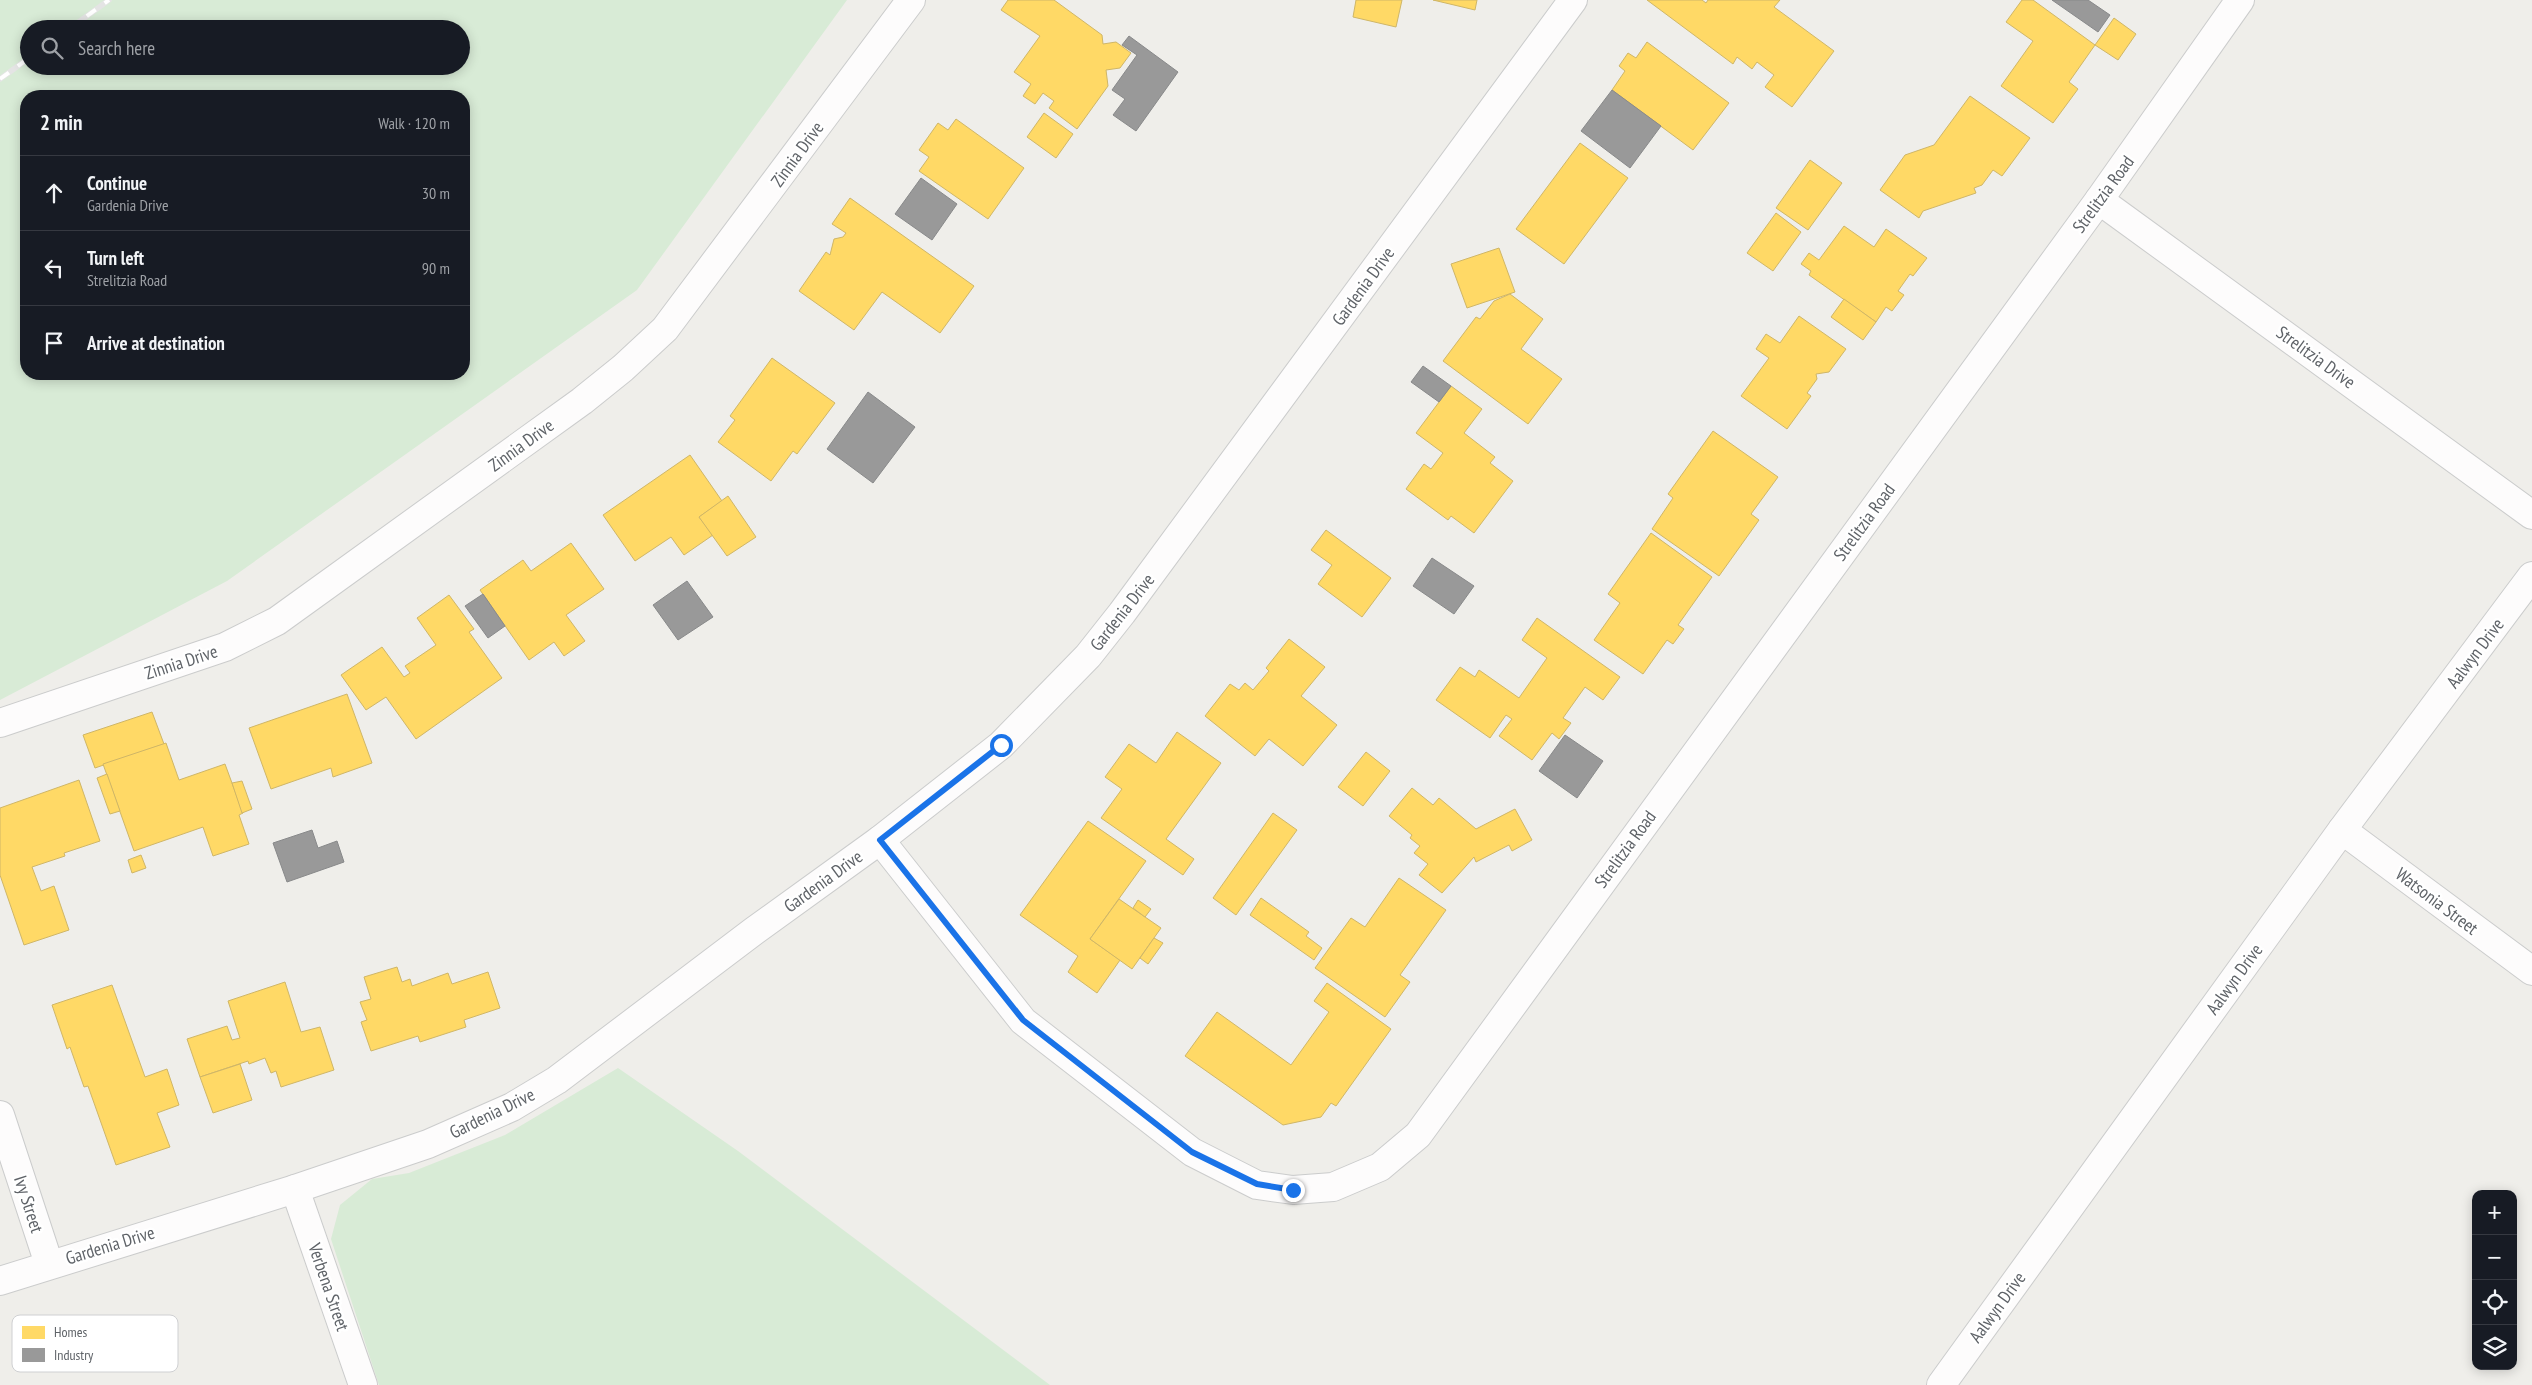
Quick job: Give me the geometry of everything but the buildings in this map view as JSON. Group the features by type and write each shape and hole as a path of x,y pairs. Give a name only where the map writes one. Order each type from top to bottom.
{"street":[{"name":"Zinnia Drive","path":"0,723 226,647 270,625 582,401 623,368 665,329 911,0"},
{"name":"Gardenia Drive","path":"0,1281 49,1264 295,1189 428,1144 512,1107 557,1080 754,931 880,840 1001,745 1088,656 1122,613 1573,0"},
{"name":"Strelitzia Road","path":"880,840 1023,1020 1192,1152 1257,1184 1293,1190 1333,1187 1380,1168 1418,1135 2099,200 2240,0"},
{"name":"Strelitzia Drive","path":"2099,200 2532,515"},
{"name":"Aalwyn Drive","path":"1941,1385 2342,830 2532,576"},
{"name":"Watsonia Street","path":"2342,830 2532,972"},
{"name":"Ivy Street","path":"0,1115 49,1264"},
{"name":"Verbena Street","path":"295,1189 363,1385"}],"green space":[{"path":"0,0 847,0 637,290 227,581 0,700"},
{"path":"618,1068 738,1151 1050,1385 379,1385 331,1239 340,1205 372,1179 409,1173 505,1135"}],"railway":[{"path":"81,20 109,0"},
{"path":"0,79 20,65"}],"route":[{"path":"1001,745 880,840 1023,1020 1192,1152 1257,1184 1293,1190"}]}
